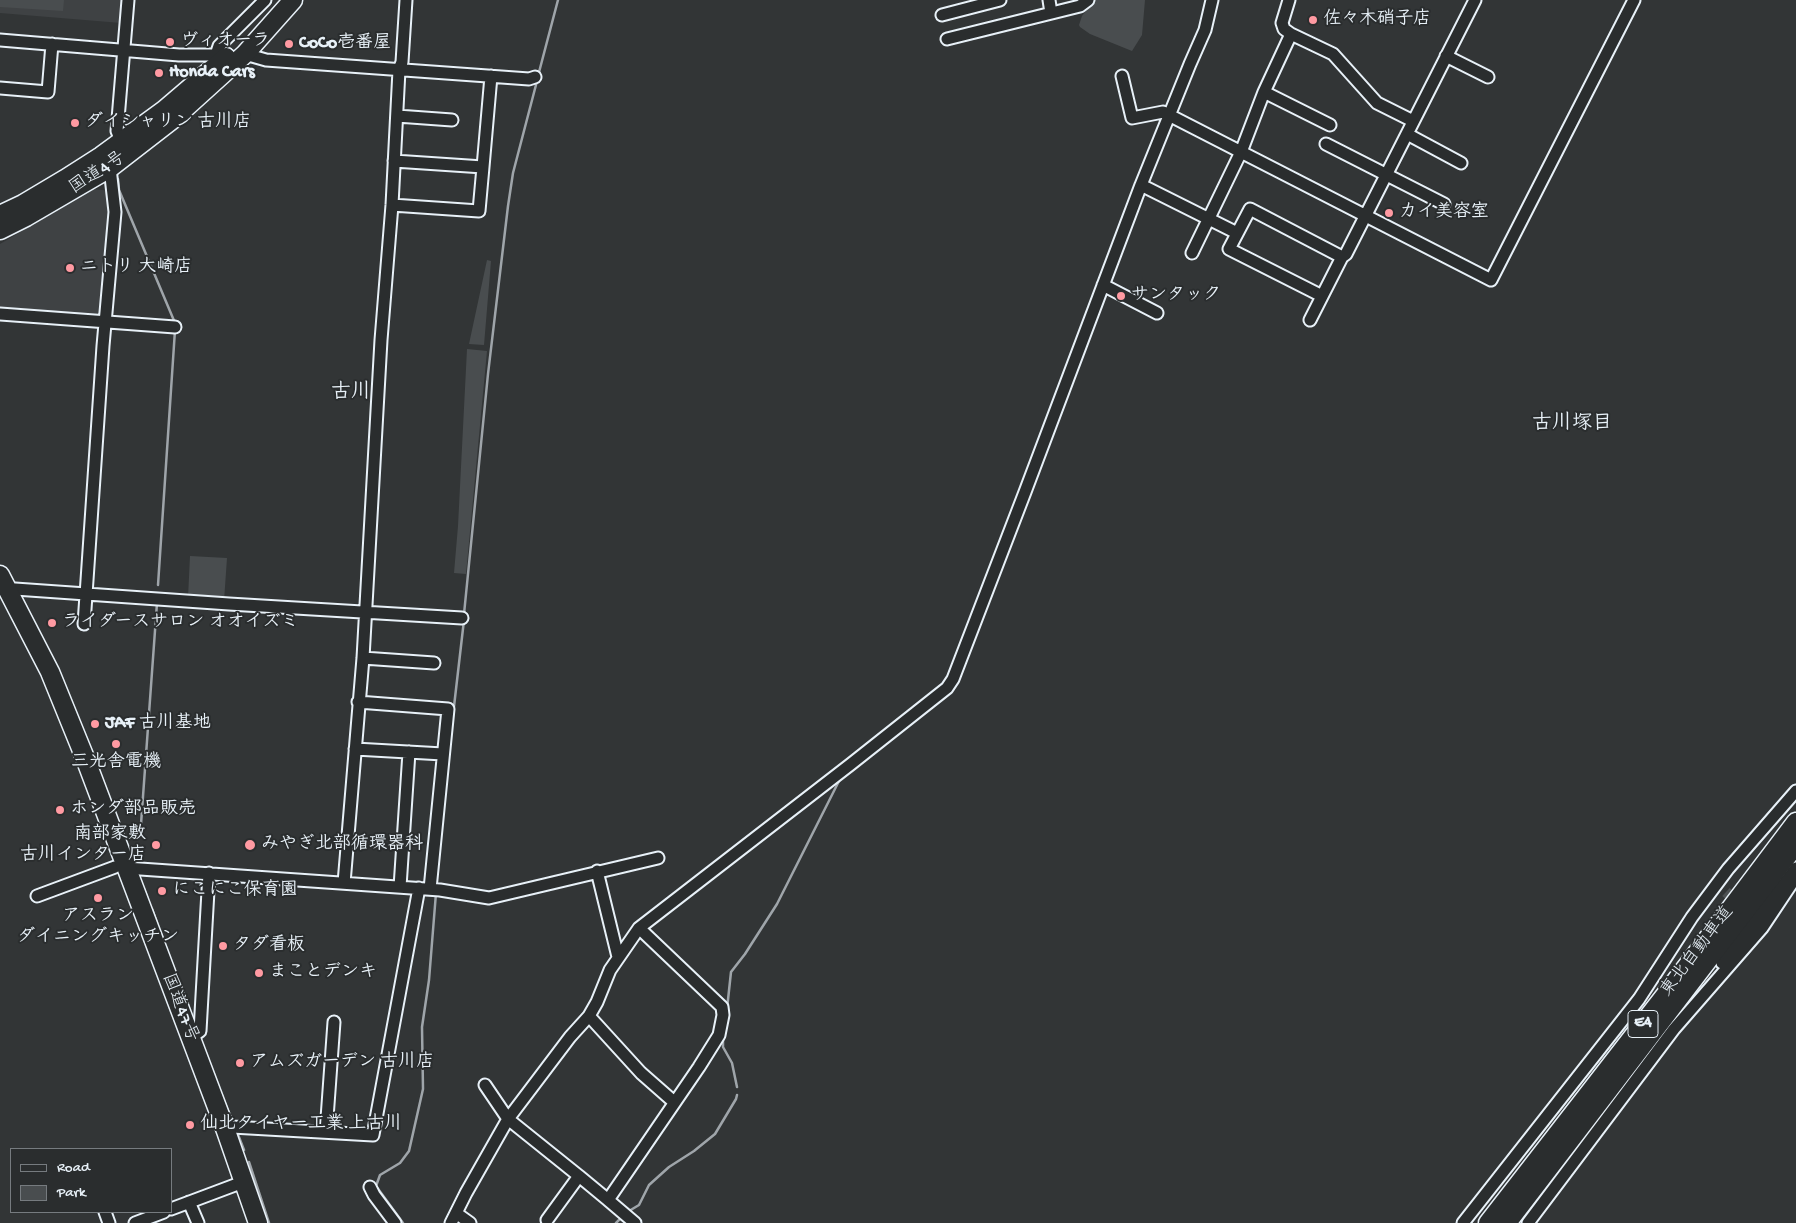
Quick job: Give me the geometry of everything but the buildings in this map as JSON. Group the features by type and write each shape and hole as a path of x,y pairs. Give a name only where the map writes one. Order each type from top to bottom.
{"highway":[{"name":"国道4号","path":"0,230 110,168 172,120 281,0"},
{"name":"国道4号","path":"0,215 66,180 164,110 294,0"},
{"name":"国道47号","path":"0,575 5,595 63,729 190,1038 226,1131 258,1223"},
{"name":"東北自動車道","path":"1488,1223 1796,822"},
{"name":"東北自動車道","path":"1507,1223 1796,845"},
{"name":"国道47号","path":"120,867 248,1223"}],"street":[{"path":"121,141 117,131 128,0"},
{"path":"230,55 219,46 265,0"},
{"path":"344,883 363,658 381,340 392,205 399,70 402,62 406,0"},
{"path":"942,15 1000,0"},
{"path":"1049,0 1052,13"},
{"path":"947,39 1080,6 1088,0"},
{"path":"470,1223 454,1218 508,1119 570,1037 589,1016 618,957 640,928 851,764 950,684 1141,185 1190,64 1206,30 1212,0"},
{"path":"1289,0 1282,23 1284,29 1290,34 1333,54 1377,103 1413,121"},
{"path":"1310,320 1342,257 1346,254 1475,0"},
{"path":"1122,76 1132,118 1163,112 1491,280 1634,0"},
{"path":"1192,253 1241,152 1264,92 1290,34"},
{"path":"0,40 179,55 230,55 266,60 399,70 529,79 535,77"},
{"path":"0,88 48,92 52,44"},
{"path":"1446,56 1488,77"},
{"path":"392,205 479,211 491,76"},
{"path":"1264,92 1330,125"},
{"path":"397,116 452,120"},
{"path":"1407,134 1462,163"},
{"path":"1326,144 1444,204"},
{"path":"394,161 483,167"},
{"path":"84,624 115,212 110,168"},
{"path":"1141,185 1238,233"},
{"path":"1322,296 1229,249 1250,209 1342,257"},
{"path":"1102,285 1157,313"},
{"path":"0,314 175,327"},
{"path":"5,595 15,589 462,618"},
{"path":"363,658 434,663"},
{"path":"226,1131 232,1127 373,1135 430,889 448,709 358,702"},
{"path":"355,749 443,754"},
{"path":"400,887 409,752"},
{"path":"1464,1223 1639,999 1692,917 1728,869 1796,791"},
{"path":"1674,945 1691,930 1724,891 1748,855 1755,838"},
{"path":"37,896 120,867 430,889 489,898 658,858"},
{"path":"1705,993 1715,972 1753,918 1796,868"},
{"path":"597,871 618,957"},
{"path":"190,1038 200,1031 209,874"},
{"path":"1528,1223 1674,1029 1762,928 1796,877"},
{"path":"608,1200 715,1044 723,1015 722,1007 640,928"},
{"path":"589,1016 641,1073 674,1102"},
{"path":"326,1132 334,1022"},
{"path":"485,1085 508,1119 634,1223"},
{"path":"547,1220 579,1176"},
{"path":"172,1209 235,1185"},
{"path":"370,1187 395,1223"},
{"path":"190,1202 198,1223"},
{"path":"135,1223 161,1213"}],"shaded area":[{"path":"0,0 122,0 121,23 0,13"},
{"path":"94,189 111,191 102,315 0,307 0,244"}],"green space":[{"path":"0,0 64,0 63,11 0,7"},
{"path":"1094,0 1145,0 1142,35 1132,51 1090,34 1080,27 1082,16"},
{"path":"487,260 491,261 484,345 469,344"},
{"path":"467,349 487,351 466,574 454,573"},
{"path":"190,556 227,558 224,601 188,598"}],"waterway":[{"path":"538,76 558,0"},
{"path":"464,614 488,374 508,206 513,173 537,81"},
{"path":"118,179 119,190 175,323"},
{"path":"158,585 175,330"},
{"path":"141,824 157,603"},
{"path":"450,741 464,620"},
{"path":"447,771 449,754"},
{"path":"727,1009 731,972 745,954 777,904 840,779"},
{"path":"144,889 147,897"},
{"path":"403,1223 376,1186 380,1175 400,1163 409,1151 423,1089 422,1027 429,980 436,893"},
{"path":"152,909 157,923"},
{"path":"161,934 164,942"},
{"path":"723,1039 723,1047 732,1063 737,1087"},
{"path":"217,1084 233,1123"},
{"path":"629,1211 639,1205 649,1185 669,1167 694,1151 715,1134 737,1095"},
{"path":"237,1132 244,1150"},
{"path":"249,1162 269,1223"},
{"path":"616,1223 622,1217"}],"tunnel":[{"path":"1726,892 1741,906"}],"place":[{"name":"佐々木硝子店","path":"1313,20"},
{"name":"ヴィオーラ","path":"170,42"},
{"name":"CoCo壱番屋","path":"289,44"},
{"name":"Honda Cars","path":"159,73"},
{"name":"ダイシャリン 古川店","path":"75,123"},
{"name":"カイ美容室","path":"1389,213"},
{"name":"ニトリ 大崎店","path":"70,268"},
{"name":"サンタック","path":"1121,296"},
{"name":"ライダースサロン オオイズミ","path":"52,623"},
{"name":"JAF 古川基地","path":"95,724"},
{"name":"三光舎電機","path":"116,744"},
{"name":"ホンダ部品販売","path":"60,810"},
{"name":"南部家敷 古川インター店","path":"156,845"},
{"name":"みやぎ北部循環器科","path":"250,845"},
{"name":"にこにこ保育園","path":"162,891"},
{"name":"アスラン ダイニングキッチン","path":"98,898"},
{"name":"タダ看板","path":"223,946"},
{"name":"まことデンキ","path":"259,973"},
{"name":"アムズガーデン 古川店","path":"240,1063"},
{"name":"仙北タイヤー工業 上古川","path":"190,1125"}],"district":[{"name":"古川","path":"351,394"},
{"name":"古川塚目","path":"1572,425"}]}
